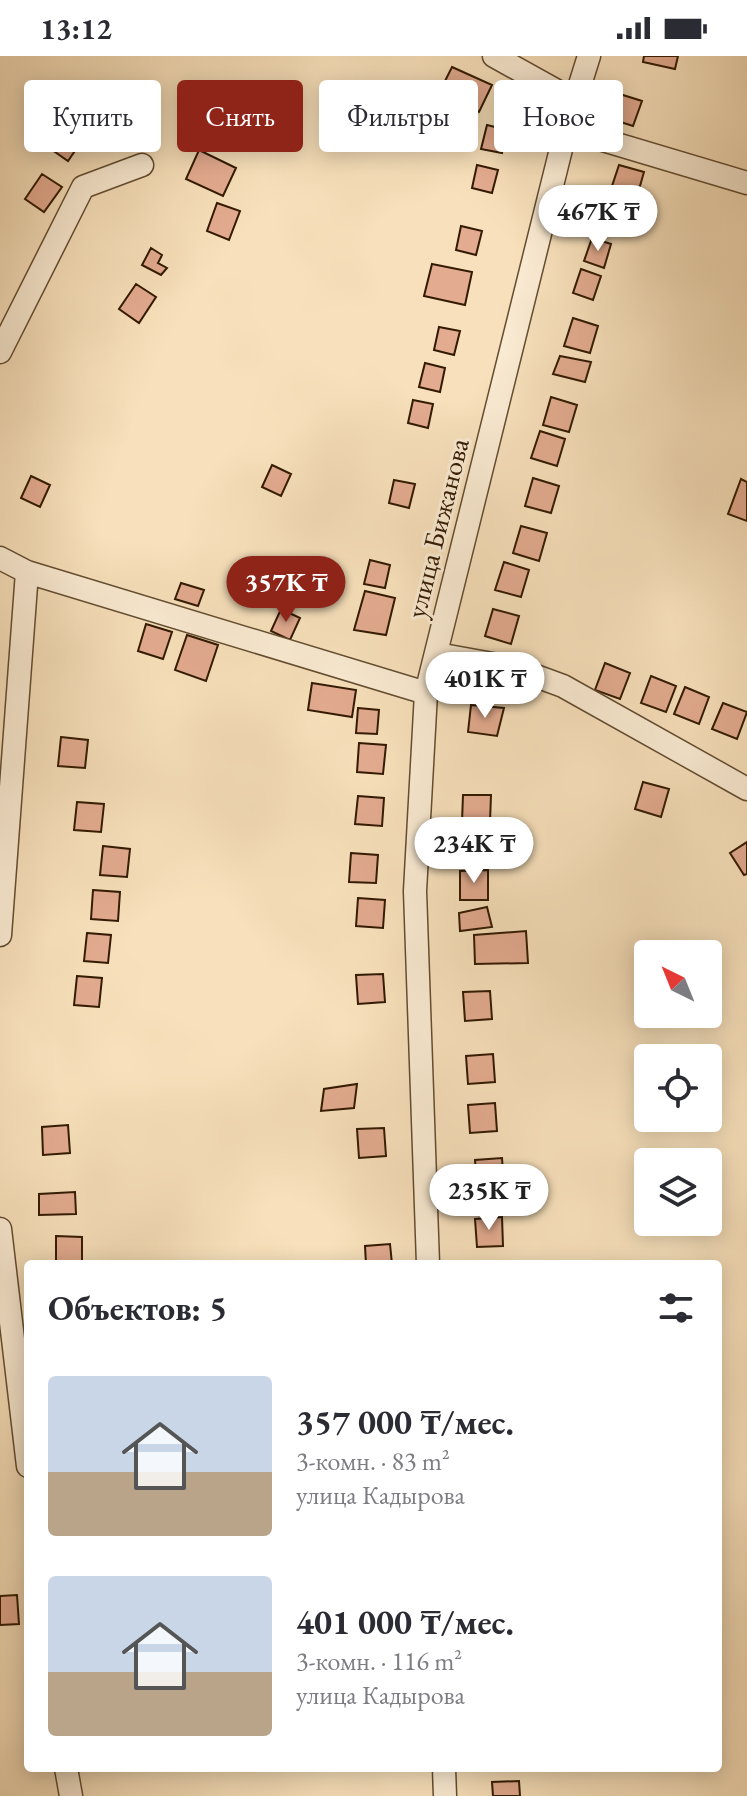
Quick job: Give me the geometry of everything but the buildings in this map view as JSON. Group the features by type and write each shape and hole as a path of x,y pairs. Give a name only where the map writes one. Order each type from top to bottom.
{"street":[{"path":"494,56 537,80"},
{"name":"улица Бижанова","path":"582,80 589,56"},
{"path":"623,146 747,183"},
{"name":"улица Бижанова","path":"428,1260 415,891 426,693 560,152"},
{"path":"0,352 83,187 142,165"},
{"path":"0,558 27,572 426,693"},
{"path":"0,935 27,572"},
{"path":"437,654 514,668 563,686 747,789"},
{"path":"0,1229 24,1432"},
{"path":"67,1772 71,1796"},
{"path":"444,1772 445,1796"}]}
